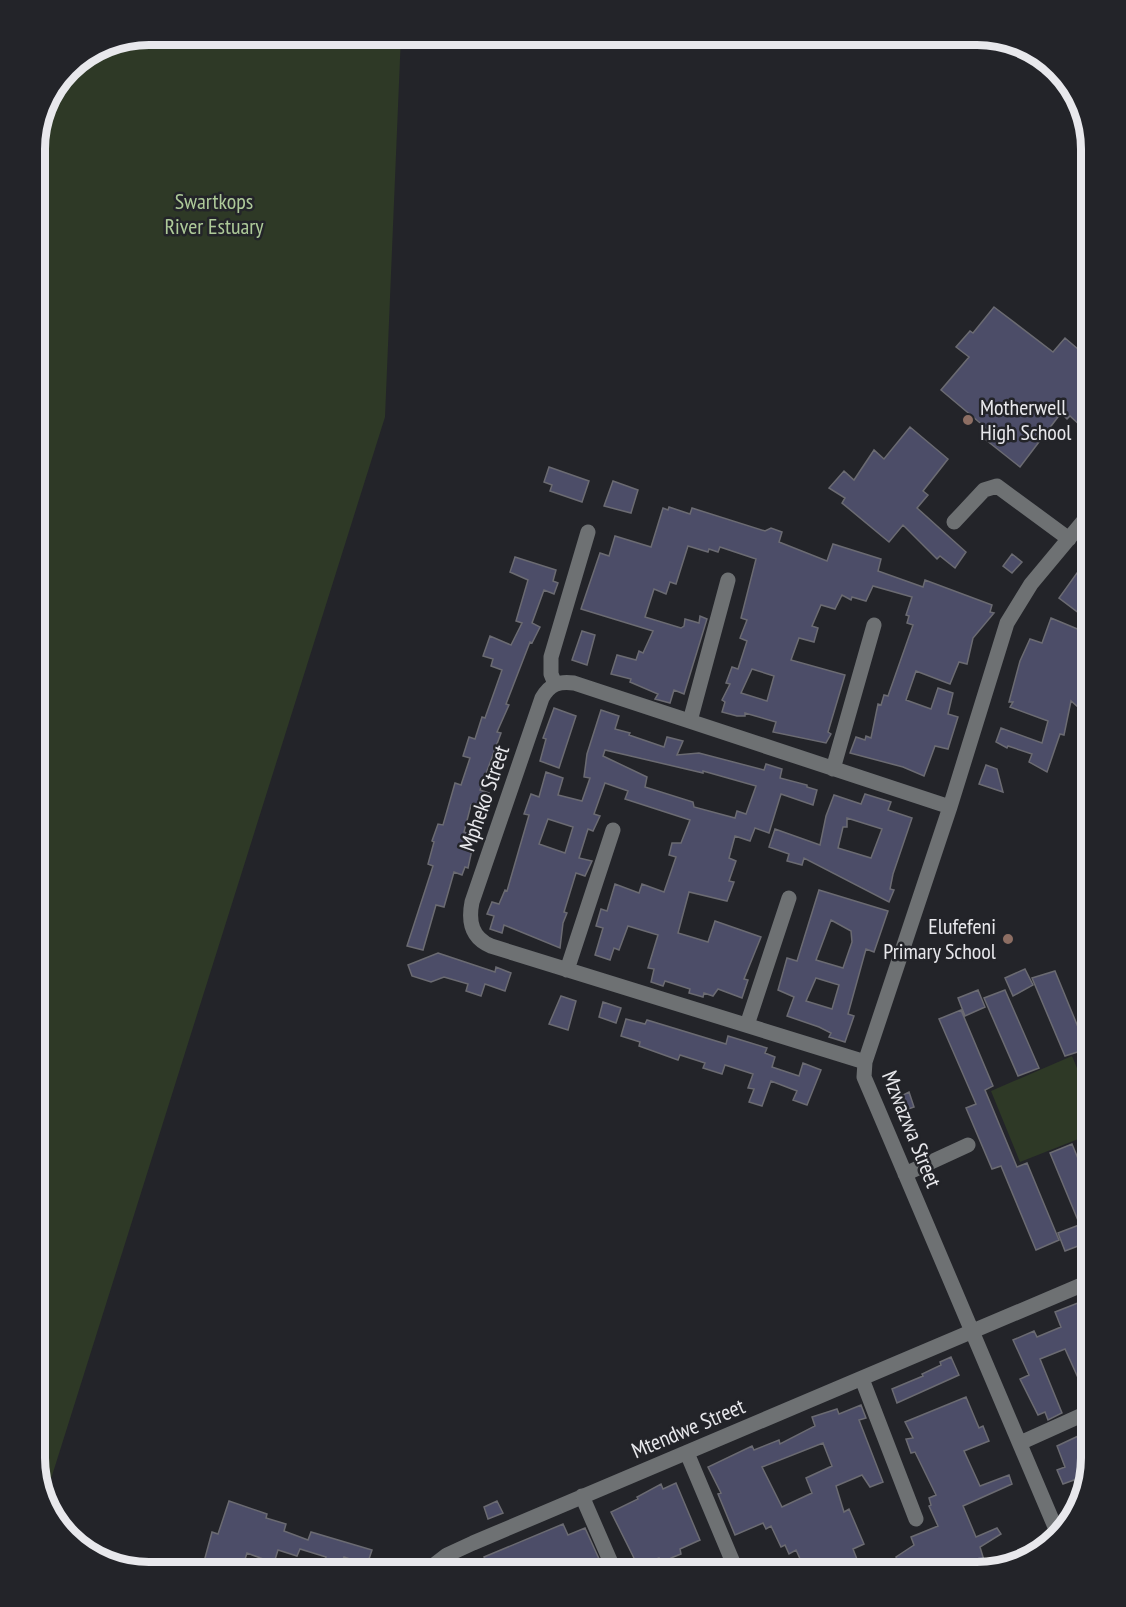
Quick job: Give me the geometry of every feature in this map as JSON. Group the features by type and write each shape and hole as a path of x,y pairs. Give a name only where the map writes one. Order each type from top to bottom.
{"street":[{"path":"954,522 984,490 997,486 1069,539"},
{"name":"Mzwazwa Street","path":"1055,1527 864,1077 865,1062 950,807 1007,623 1031,584 1081,525"},
{"path":"588,532 551,657 551,674 555,684 574,683 950,807"},
{"path":"690,722 728,580"},
{"path":"833,768 874,625"},
{"name":"Mpheko Street","path":"555,684 546,690 536,713 472,902 470,922 484,943 865,1062"},
{"path":"567,970 613,830"},
{"path":"747,1025 789,897"},
{"path":"904,1174 968,1144"},
{"name":"Mtendwe Street","path":"438,1562 447,1555 1081,1286"},
{"path":"862,1379 916,1519"},
{"path":"1020,1443 1081,1416"},
{"path":"687,1453 733,1562"},
{"path":"582,1497 611,1562"}],"green space":[{"name":"Swartkops River Estuary","path":"401,45 385,417 49,1485 45,1458 45,142 56,103 66,86 80,71 115,50 135,46"},
{"path":"1072,1056 1081,1078 1081,1138 1020,1162 991,1091"}],"building":[{"path":"994,307 1053,352 1065,338 1081,352 1081,426 1070,416 1067,419 1061,413 1020,467 986,440 992,433 941,390 969,357 956,347 970,331 973,333"},
{"path":"910,427 948,459 923,491 928,495 917,508 966,552 955,568 940,556 937,559 903,525 889,542 842,503 845,498 829,488 844,471 854,480 874,450 884,459"},
{"path":"549,467 589,481 582,502 550,491 552,485 544,482"},
{"path":"613,481 638,490 631,513 604,506"},
{"path":"669,507 690,514 692,508 765,531 771,528 782,532 779,542 827,561 833,544 881,559 878,571 923,587 925,580 992,605 990,612 994,613 973,638 967,664 959,662 950,684 916,671 906,700 931,709 938,688 953,693 948,714 958,717 948,749 935,746 924,776 903,767 850,753 856,737 865,740 866,736 871,738 878,704 881,705 884,695 888,696 913,625 907,623 909,616 906,615 912,597 873,586 866,601 852,597 851,600 842,595 835,609 821,605 812,626 818,628 814,642 799,638 791,660 845,675 828,732 831,734 826,743 773,732 776,722 745,713 745,716 737,716 722,712 725,702 722,700 730,684 726,683 732,667 738,669 747,641 740,638 747,620 741,618 756,559 720,547 718,552 709,549 708,552 688,546 676,584 670,582 666,594 654,589 645,617 681,628 684,626 685,619 699,623 700,616 707,619 684,694 674,690 670,703 655,699 658,694 630,682 631,679 611,674 617,655 636,660 639,651 643,653 653,631 581,609 600,553 609,556 615,536 651,547 663,508 668,510","holes":["752,669 774,676 767,701 741,693"]},
{"path":"1012,554 1022,562 1012,573 1003,566"},
{"path":"515,557 556,570 553,581 558,583 554,594 544,590 532,623 540,627 532,643 530,642 506,704 509,705 497,732 501,733 480,790 489,793 482,808 471,805 464,832 475,836 468,868 465,867 462,875 454,872 444,907 436,905 423,950 407,946 433,866 428,864 434,842 432,841 438,824 443,825 455,783 461,785 470,758 463,756 469,737 475,739 502,670 491,666 493,659 483,656 490,636 511,645 522,623 516,621 528,580 510,572"},
{"path":"1077,573 1081,576 1081,615 1059,598"},
{"path":"1051,618 1081,630 1081,710 1071,701 1064,735 1060,734 1047,772 1029,762 1032,754 1008,746 1007,748 996,742 1001,728 1042,743 1048,721 1010,707 1013,702 1009,702 1020,661 1030,639 1042,643"},
{"path":"582,631 595,635 587,665 572,660"},
{"path":"554,708 576,716 559,768 540,761 546,739 543,738"},
{"path":"601,710 619,716 615,729 630,733 629,735 664,747 667,737 683,741 677,755 699,753 764,770 766,764 782,769 780,778 817,790 813,805 781,794 769,833 755,828 750,841 735,836 729,858 736,861 729,881 734,882 727,901 689,892 678,933 708,942 715,921 761,937 744,979 748,980 742,998 718,989 713,996 704,993 703,997 689,993 690,989 665,981 663,986 651,982 654,969 648,968 658,935 628,926 619,950 614,948 610,960 595,955 603,928 596,926 601,909 607,911 615,884 639,893 642,884 664,892 676,857 669,855 672,843 681,843 690,820 625,799 628,791 605,783 594,814 600,816 593,831 588,829 579,858 592,861 585,876 576,873 564,912 567,913 563,923 560,948 504,925 502,933 490,929 494,916 487,914 492,902 499,904 505,890 507,891 529,815 524,814 531,794 539,797 546,772 563,778 558,795 582,801 590,778 584,777 587,754","holes":["605,750 703,773 703,771 756,786 746,814 737,811 735,818 694,807 693,802 645,787 647,777 603,756","548,819 573,827 565,853 539,844"]},
{"path":"986,765 997,769 1003,792 979,784"},
{"path":"865,794 891,802 888,810 912,818 893,874 890,889 894,890 889,902 804,858 802,865 787,861 789,854 769,847 775,829 820,845 826,816 834,795 861,804","holes":["847,818 882,829 871,858 838,848 843,827 847,827"]},
{"path":"819,890 888,911 874,952 866,949 848,1014 854,1016 845,1042 829,1037 831,1033 819,1027 787,1016 794,997 778,990 787,958 797,961","holes":["831,920 851,931 852,942 843,968 816,960","816,978 839,985 832,1009 806,1001"]},
{"path":"438,953 495,972 496,967 511,973 505,991 485,984 481,996 466,991 468,984 444,977 431,982 412,976 408,965"},
{"path":"1025,969 1033,985 1013,996 1005,978"},
{"path":"1055,971 1081,1034 1081,1051 1065,1056 1032,978"},
{"path":"978,990 985,1007 965,1016 958,998"},
{"path":"1005,990 1039,1068 1018,1076 984,998"},
{"path":"561,996 576,1001 568,1030 549,1024"},
{"path":"603,1002 621,1008 616,1023 599,1017"},
{"path":"961,1010 993,1086 985,1090 1017,1167 1027,1163 1059,1240 1036,1250 1001,1166 992,1169 966,1108 976,1104 939,1019"},
{"path":"626,1019 645,1024 647,1020 726,1044 728,1036 767,1048 765,1053 775,1057 772,1067 799,1076 803,1063 821,1070 807,1105 793,1100 797,1091 771,1081 762,1106 749,1102 754,1089 748,1088 753,1074 725,1065 722,1074 703,1068 705,1063 680,1055 678,1060 639,1046 640,1042 621,1036"},
{"path":"909,1092 914,1107 902,1111 897,1098"},
{"path":"1072,1144 1081,1166 1081,1228 1050,1153"},
{"path":"1079,1225 1081,1245 1065,1251 1058,1233"},
{"path":"1081,1302 1081,1384 1065,1349 1040,1359 1062,1413 1048,1420 1045,1412 1038,1415 1020,1379 1029,1375 1013,1340 1034,1331 1037,1337 1061,1327 1055,1312"},
{"path":"951,1357 959,1375 897,1403 892,1389 923,1376 922,1374 941,1365 940,1362"},
{"path":"966,1397 979,1428 983,1426 989,1441 964,1451 980,1486 1009,1475 1012,1484 963,1506 976,1537 997,1528 1001,1534 980,1547 984,1561 898,1562 896,1557 914,1545 911,1537 938,1526 929,1506 931,1505 929,1498 936,1495 915,1452 911,1453 906,1439 913,1438 905,1422"},
{"path":"861,1405 866,1418 859,1420 883,1482 870,1487 862,1475 836,1486 844,1512 849,1509 864,1544 853,1549 858,1562 801,1562 796,1550 789,1554 785,1545 781,1547 771,1526 766,1529 763,1523 735,1535 718,1494 721,1493 708,1467 752,1446 754,1450 779,1440 780,1444 815,1426 812,1417 837,1409 839,1414","holes":["823,1443 832,1466 806,1478 812,1493 782,1507 762,1467"]},
{"path":"1081,1435 1080,1472 1077,1487 1074,1480 1063,1484 1057,1470 1065,1467 1057,1446"},
{"path":"676,1483 700,1540 680,1549 681,1554 671,1558 672,1562 660,1562 659,1558 648,1562 636,1562 611,1512 638,1499 637,1497 661,1484 663,1489"},
{"path":"229,1501 267,1514 266,1518 286,1524 284,1531 308,1540 311,1532 372,1550 368,1562 358,1562 344,1557 342,1562 324,1562 326,1557 300,1549 297,1556 278,1550 274,1562 247,1553 244,1562 204,1562 212,1532 218,1534"},
{"path":"497,1501 503,1513 488,1519 484,1507"},
{"path":"563,1524 568,1535 585,1528 600,1562 486,1562 484,1557"}],"place":[{"name":"Motherwell High School","path":"968,420"},
{"name":"Elufefeni Primary School","path":"1008,939"}]}
